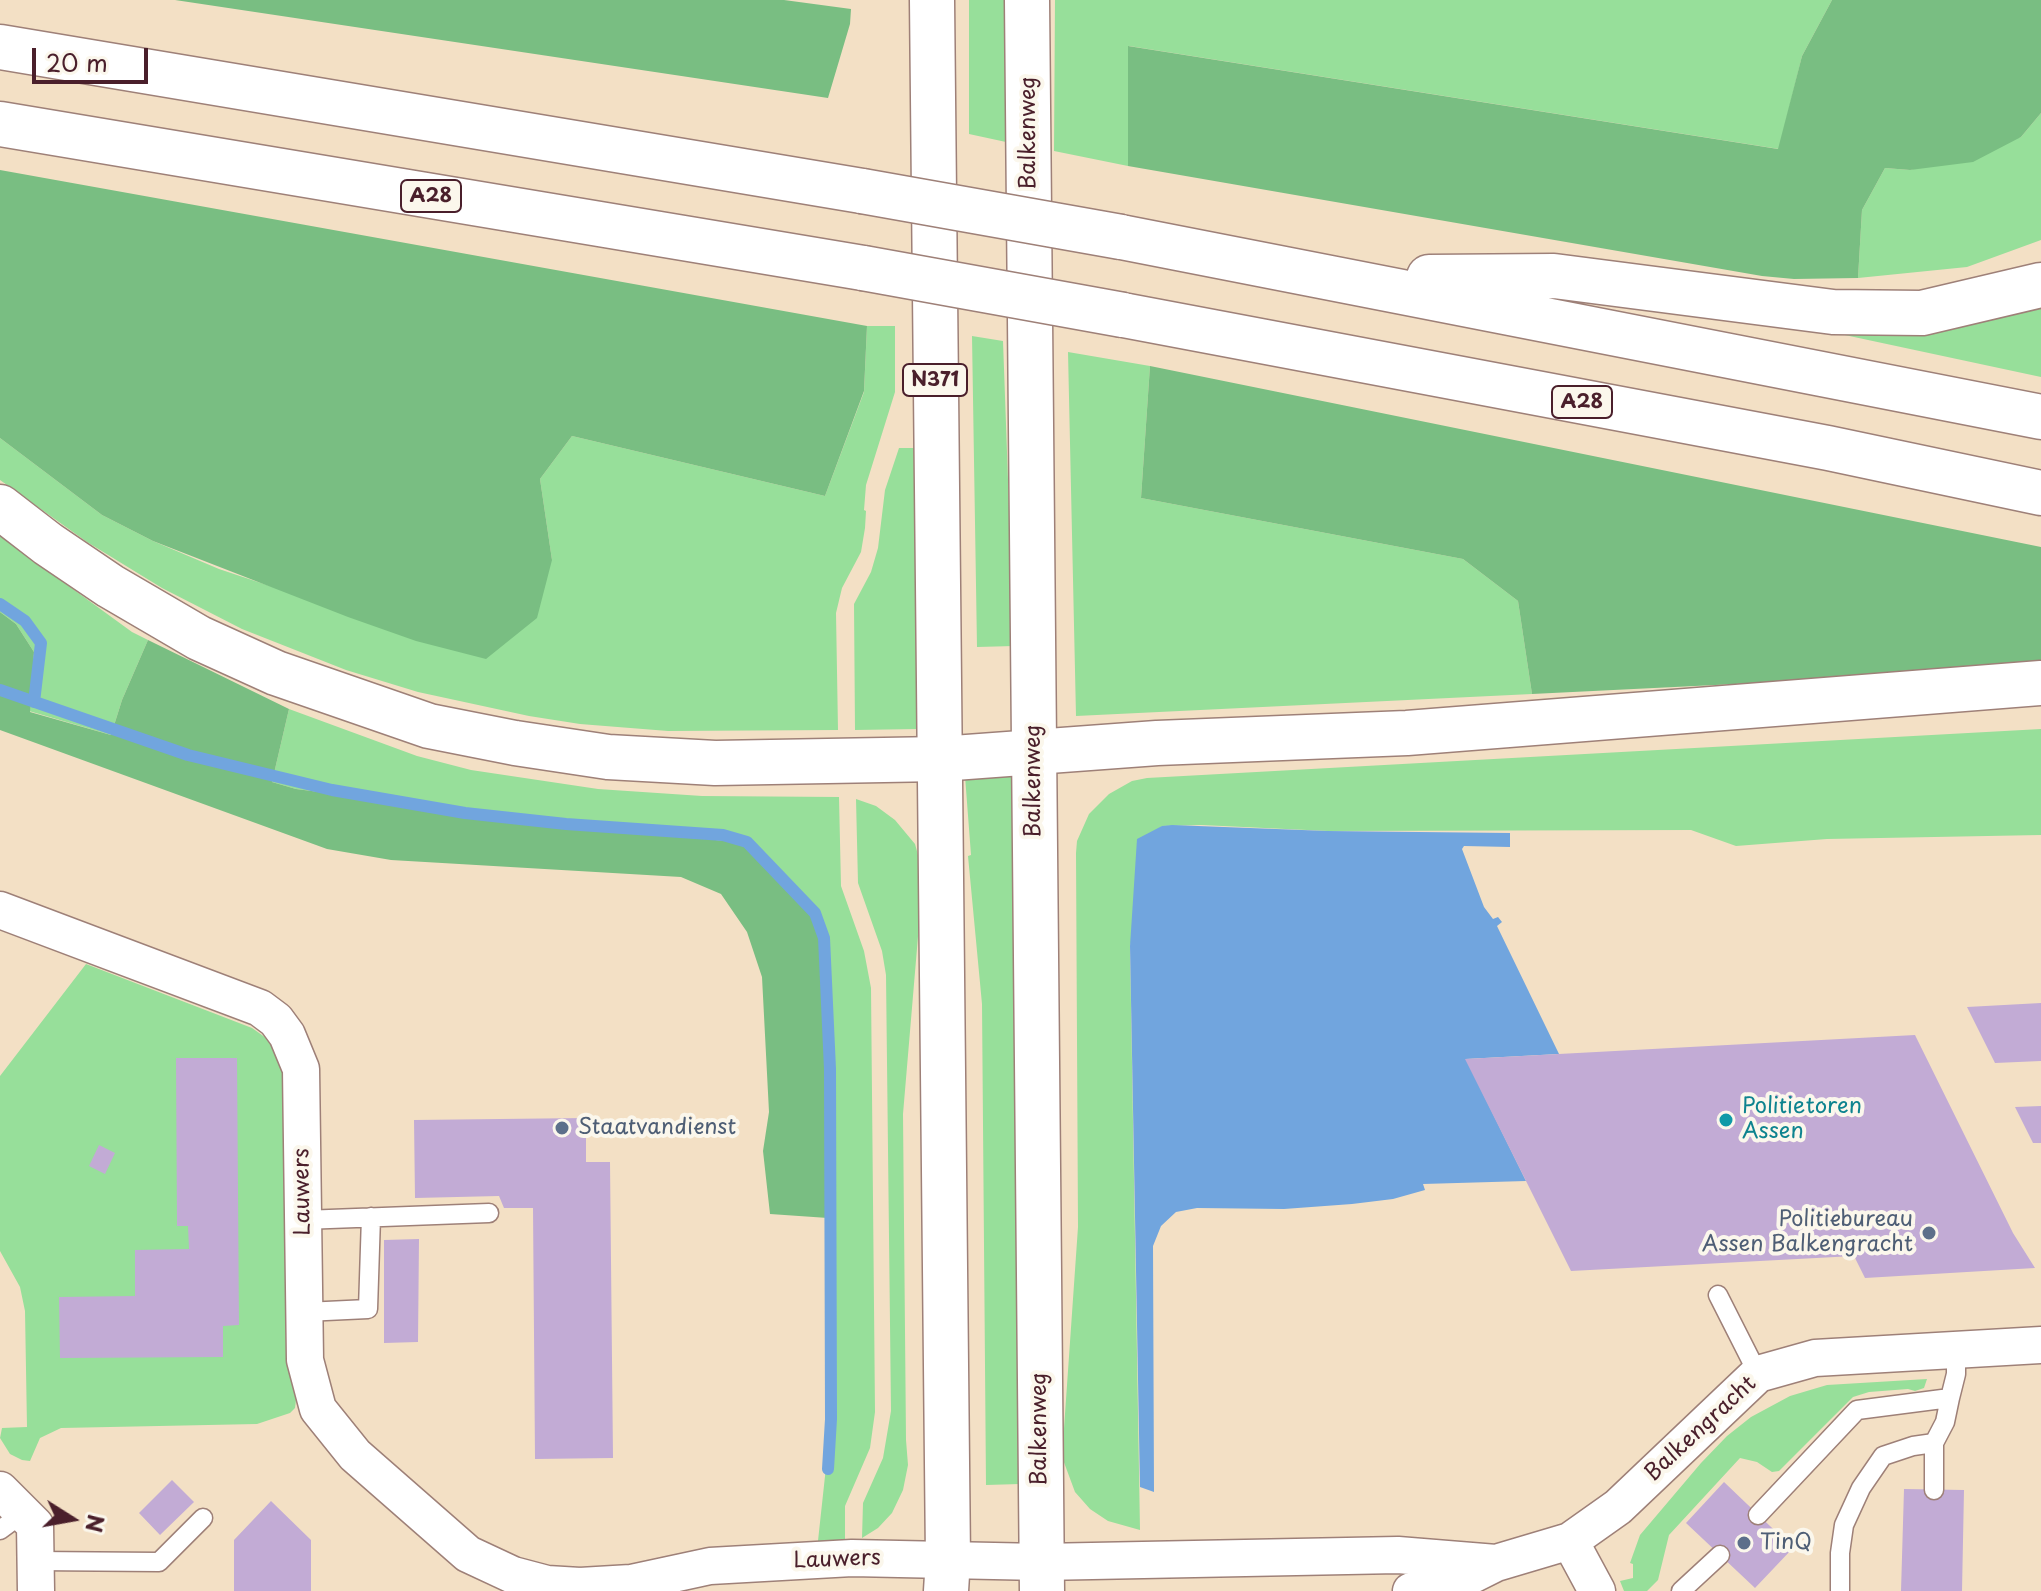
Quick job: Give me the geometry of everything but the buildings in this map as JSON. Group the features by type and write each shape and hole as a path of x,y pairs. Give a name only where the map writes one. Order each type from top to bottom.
{"main road":[{"name":"N371","path":"932,0 940,759"},
{"name":"Balkenweg","path":"1027,0 1042,1577"},
{"path":"0,47 1121,237 2041,417"},
{"name":"A28","path":"0,124 863,268 1123,315 1828,448 2041,493"},
{"path":"1340,278 1554,276 1833,312 1922,313 2041,285"},
{"path":"0,507 110,586 199,638 276,673 429,726 608,757 715,763 940,759 1157,743 1407,733 2041,683"},
{"path":"940,759 947,1575"}],"street":[{"name":"Lauwers","path":"0,910 260,1008 276,1020 287,1035 301,1069 305,1360 318,1409 355,1455 468,1554 511,1583 648,1587 710,1566 852,1558 947,1575"},
{"name":"Balkengracht","path":"1411,1591 1450,1586 1496,1563 1570,1541 1618,1507 1758,1374 1815,1358 2041,1345"},
{"path":"8,1511 35,1525 36,1576"},
{"path":"1570,1541 1597,1591"},
{"name":"Balkengracht","path":"1042,1577 1398,1555 1496,1563"},
{"path":"947,1575 1042,1577"}],"lane":[{"path":"303,1220 489,1213"},
{"path":"305,1312 368,1309 371,1217"},
{"path":"1718,1295 1758,1374"},
{"path":"1934,1490 1934,1443 1945,1422 1956,1374 1956,1350"},
{"path":"1758,1515 1857,1410 1950,1398"},
{"path":"1840,1591 1844,1525 1861,1488 1883,1456 1934,1443"},
{"path":"36,1576 159,1562 203,1518"},
{"path":"1681,1591 1720,1555"}],"green space":[{"path":"175,0 784,0 851,9 850,24 828,98"},
{"path":"969,0 1005,0 1006,142 969,134"},
{"path":"1055,0 1832,0 1802,56 1779,149 1129,46 1128,166 1054,151"},
{"path":"1832,0 2041,0 2041,113 2021,137 1973,162 1910,170 1885,168 1862,210 1858,278 1762,276 1128,166 1128,46 1778,149 1802,56"},
{"path":"2041,113 2041,240 1967,267 1858,278 1862,210 1885,168 1910,170 2021,137"},
{"path":"0,170 867,326 864,391 825,496 572,436 540,479 552,560 537,618 486,659 416,641 348,617 153,541 102,515 0,438"},
{"path":"2041,300 2041,377 1826,331"},
{"path":"867,326 895,326 895,392 866,485 861,552 842,588 836,613 838,730 668,731 580,724 418,692 346,670 242,629 162,588 87,542 0,480 0,438 102,515 219,569 279,589 552,560 540,479 572,436 825,496 864,392"},
{"path":"972,336 1003,341 1014,646 977,647"},
{"path":"1068,352 1150,366 1141,498 1463,559 1518,601 1532,694 1076,716"},
{"path":"1150,366 2041,547 2041,669 1532,694 1518,601 1463,559 1141,498"},
{"path":"899,448 915,448 919,729 855,730 854,604 871,572 878,548 885,490"},
{"path":"0,536 132,632 148,640 122,700 111,735 29,711 34,652 16,624 0,612"},
{"path":"0,612 16,624 34,652 30,712 111,735 122,700 148,640 289,709 272,782 296,789 744,843 824,921 828,1218 770,1214 763,1151 769,1112 762,977 747,932 721,894 681,877 391,860 327,849 0,730"},
{"path":"289,709 417,756 471,770 598,789 702,796 839,797 841,886 864,951 871,988 875,1412 870,1448 845,1506 845,1541 817,1550 826,1467 828,1218 824,921 743,843 296,789 272,782"},
{"path":"2041,729 2041,835 1827,839 1736,846 1691,830 1328,831 1162,826 1130,946 1140,1530 1108,1521 1090,1509 1075,1492 1062,1457 1078,1227 1076,853 1077,841 1089,814 1109,794 1132,781 1147,778"},
{"path":"965,776 1012,776 1012,843 1016,844 1020,1484 986,1485 982,1004 968,856 971,855"},
{"path":"856,799 876,806 895,820 915,844 920,862 920,913 903,1114 908,1465 903,1490 892,1513 878,1528 862,1538 863,1503 883,1458 891,1411 886,975 882,951 858,883"},
{"path":"86,964 252,1028 269,1040 279,1055 284,1074 286,1356 296,1400 295,1408 290,1413 257,1424 61,1428 40,1438 30,1461 10,1454 0,1438 2,1428 27,1427 25,1311 20,1287 0,1251 0,1076"},
{"path":"1927,1379 1924,1388 1915,1391 1869,1392 1853,1397 1779,1471 1772,1472 1757,1462 1740,1458 1669,1535 1658,1580 1647,1591 1624,1591 1620,1581 1633,1578 1633,1564 1630,1563 1640,1535 1701,1463 1751,1417 1790,1396 1827,1385"}],"water":[{"path":"1162,826 1510,833 1510,847 1464,846 1462,849 1484,907 1493,919 1498,917 1502,922 1497,926 1559,1054 1466,1059 1526,1181 1423,1184 1425,1190 1393,1199 1352,1204 1284,1209 1197,1208 1176,1212 1161,1226 1153,1246 1154,1492 1140,1487 1130,946 1137,839"}],"waterway":[{"path":"0,604 25,621 41,643 34,702"},
{"path":"0,690 188,755 332,790 465,813 723,835 747,842 815,913 824,938 830,1069 831,1419 828,1469"}],"place":[{"name":"Politietoren Assen","path":"1726,1120"},
{"name":"Staatvandienst","path":"562,1128"},
{"name":"Politiebureau Assen Balkengracht","path":"1929,1233"},
{"name":"TinQ","path":"1744,1543"}]}
